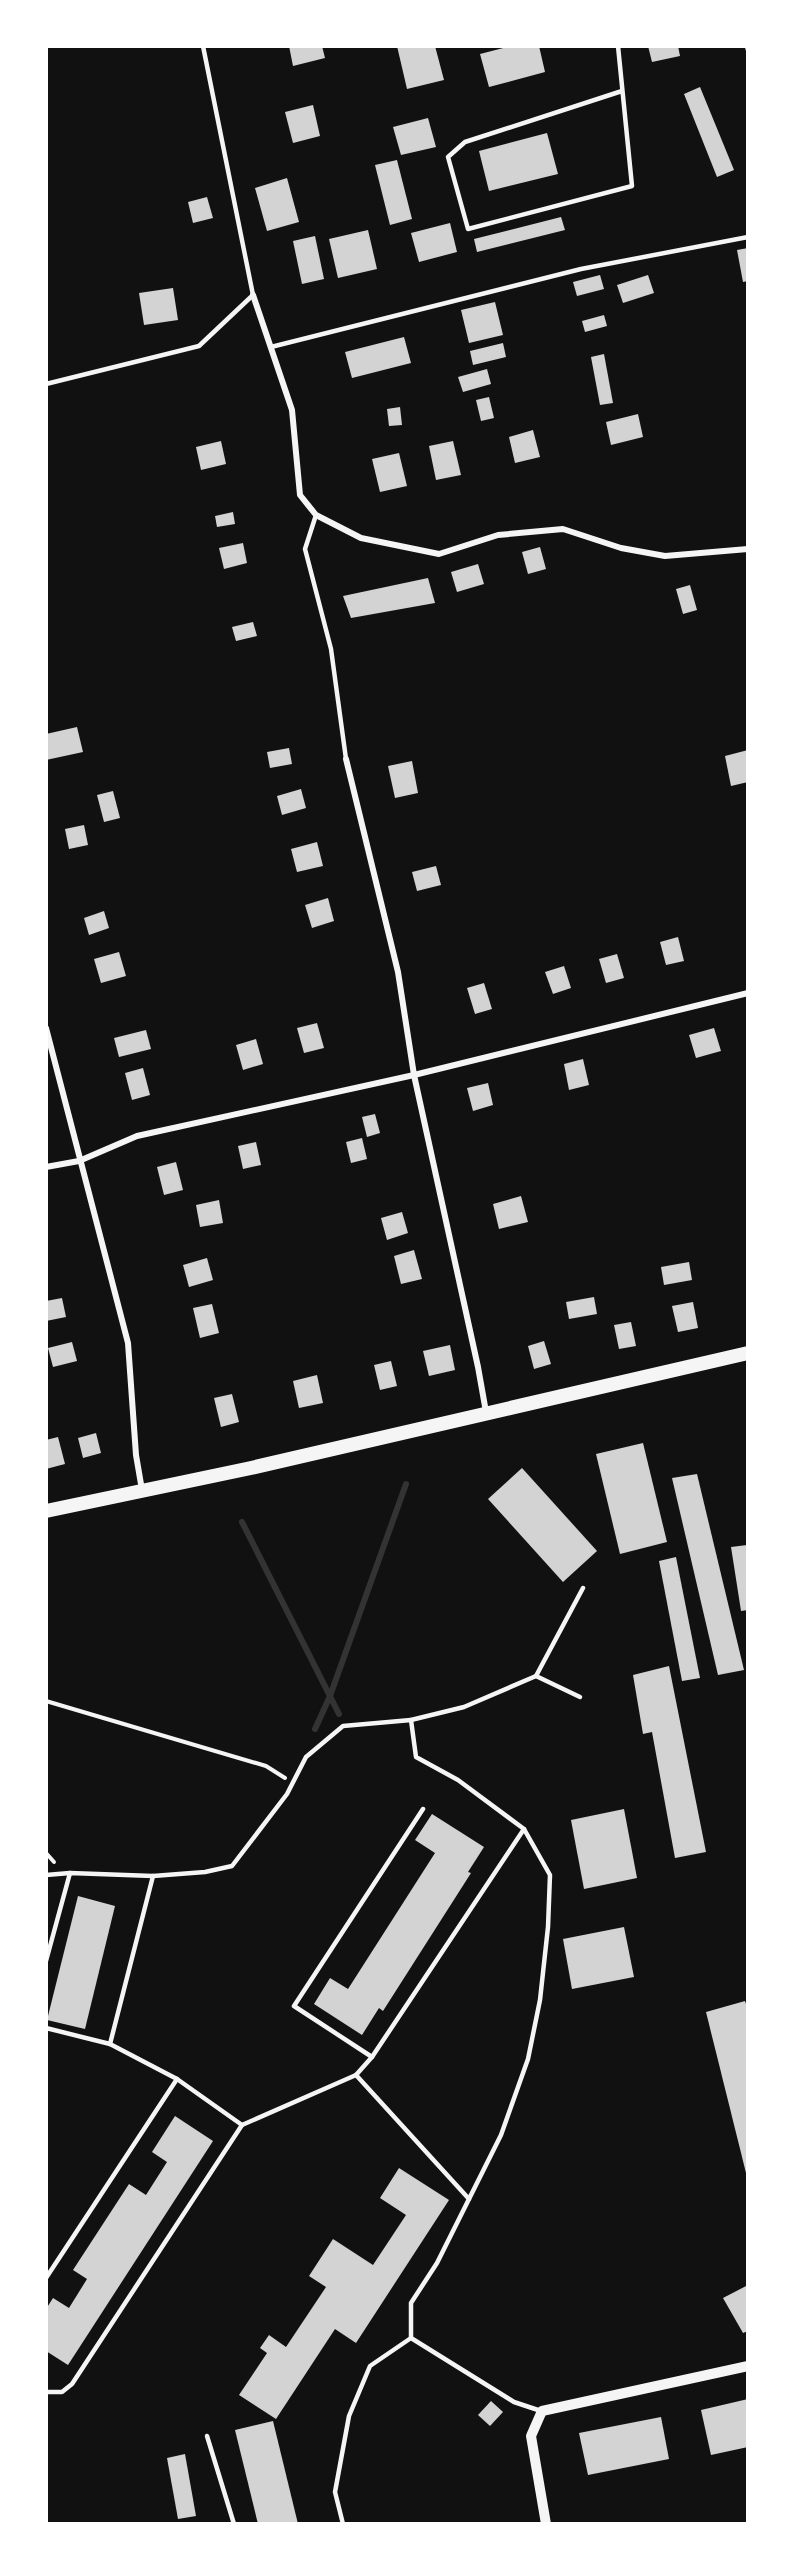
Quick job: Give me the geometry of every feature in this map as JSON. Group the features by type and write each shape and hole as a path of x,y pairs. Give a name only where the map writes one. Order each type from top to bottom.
{"main road":[{"path":"46,1511 251,1468 747,1353"}],"street":[{"path":"254,295 292,410 300,495 316,515 361,538 439,554 498,536 563,530 621,548 665,556 747,549"},
{"path":"346,759 398,972 414,1075 486,1412"},
{"path":"46,1167 80,1161 137,1136 414,1075 747,993"},
{"path":"46,1028 128,1343 136,1455 142,1491"},
{"path":"546,2523 531,2436 542,2411 747,2366"}],"lane":[{"path":"46,384 199,346 254,295 203,46"},
{"path":"618,46 632,186 468,229 448,158 465,142 622,91"},
{"path":"271,347 581,269 747,237"},
{"path":"316,515 305,549 331,649 346,759"},
{"path":"46,1875 70,1873 153,1876 205,1872 232,1866 255,1838 292,1783 306,1757 343,1726 411,1720 464,1707 536,1676 583,1588"},
{"path":"536,1676 580,1697"},
{"path":"411,1720 416,1757 458,1780 524,1829 550,1875 548,1927 540,2000 528,2059 501,2135 437,2263 411,2303 411,2338"},
{"path":"372,2056 294,2006 423,1809"},
{"path":"46,2392 62,2392 72,2384 242,2125 356,2075 372,2056 524,1829"},
{"path":"46,1961 70,1873"},
{"path":"110,2044 153,1876"},
{"path":"46,2028 110,2044 177,2079 242,2125"},
{"path":"356,2075 469,2199"},
{"path":"46,2278 177,2079"},
{"path":"411,2338 514,2402 542,2411"},
{"path":"343,2523 335,2492 349,2416 370,2366 411,2338"},
{"path":"207,2436 234,2523"}],"path":[{"path":"46,1701 266,1766 292,1783"}],"building":[{"path":"289,46 322,46 325,58 293,66"},
{"path":"397,46 435,46 444,80 407,89"},
{"path":"511,46 539,46 545,72 489,87 480,54"},
{"path":"648,46 678,46 680,56 652,62"},
{"path":"700,87 734,170 717,177 684,94"},
{"path":"313,105 320,136 293,143 285,112"},
{"path":"428,118 436,147 401,155 393,127"},
{"path":"547,133 558,174 489,191 479,151"},
{"path":"397,160 412,219 390,225 375,165"},
{"path":"287,178 299,222 267,231 255,188"},
{"path":"207,197 213,218 193,223 188,202"},
{"path":"561,217 565,230 477,252 474,239"},
{"path":"450,223 457,252 419,262 411,233"},
{"path":"368,230 377,269 338,278 329,239"},
{"path":"315,236 324,279 302,284 293,241"},
{"path":"748,248 748,281 743,282 737,250"},
{"path":"600,275 604,289 577,296 573,282"},
{"path":"648,275 654,293 623,303 617,285"},
{"path":"173,288 178,320 144,325 139,293"},
{"path":"495,302 503,335 469,343 461,310"},
{"path":"604,315 607,326 585,332 582,321"},
{"path":"404,337 411,363 352,378 345,352"},
{"path":"503,343 506,357 473,365 470,351"},
{"path":"604,354 613,403 600,405 591,357"},
{"path":"487,369 491,384 463,392 458,377"},
{"path":"489,397 494,418 481,421 476,400"},
{"path":"400,407 402,425 389,426 387,409"},
{"path":"638,414 643,437 611,445 606,422"},
{"path":"533,430 540,457 515,463 509,437"},
{"path":"221,441 226,464 201,470 196,447"},
{"path":"453,441 461,475 436,480 429,446"},
{"path":"399,453 407,486 380,492 372,459"},
{"path":"233,512 235,524 217,527 215,516"},
{"path":"243,543 247,563 224,569 219,548"},
{"path":"540,547 546,569 528,574 522,552"},
{"path":"478,564 484,584 457,592 451,572"},
{"path":"428,578 435,603 351,618 343,596"},
{"path":"690,585 697,610 683,614 676,589"},
{"path":"253,622 257,636 236,641 232,627"},
{"path":"77,727 83,752 46,760 46,734"},
{"path":"289,748 292,764 270,768 267,752"},
{"path":"748,750 748,782 731,786 725,756"},
{"path":"412,761 418,793 395,798 388,766"},
{"path":"301,789 306,808 282,815 277,796"},
{"path":"113,791 120,818 104,822 97,795"},
{"path":"84,825 88,845 69,849 65,829"},
{"path":"317,842 323,866 297,872 291,849"},
{"path":"436,866 441,885 417,891 412,872"},
{"path":"328,898 334,921 312,928 305,905"},
{"path":"104,911 109,928 89,935 84,918"},
{"path":"678,937 684,961 666,965 660,942"},
{"path":"119,952 126,976 101,983 94,959"},
{"path":"617,954 624,978 606,983 599,959"},
{"path":"564,966 571,988 553,994 545,972"},
{"path":"484,983 492,1009 475,1014 467,988"},
{"path":"317,1023 324,1048 304,1053 297,1028"},
{"path":"714,1028 721,1051 696,1058 689,1035"},
{"path":"146,1030 151,1049 119,1057 114,1038"},
{"path":"256,1039 263,1064 243,1070 236,1045"},
{"path":"583,1059 589,1085 569,1090 564,1064"},
{"path":"143,1068 150,1095 132,1100 125,1073"},
{"path":"488,1083 493,1105 473,1111 467,1088"},
{"path":"375,1114 380,1133 367,1137 362,1117"},
{"path":"362,1138 367,1159 351,1163 346,1142"},
{"path":"256,1142 261,1165 243,1169 238,1146"},
{"path":"176,1162 183,1190 164,1195 157,1167"},
{"path":"521,1196 528,1222 499,1229 493,1204"},
{"path":"219,1200 223,1223 200,1227 196,1205"},
{"path":"402,1212 408,1233 387,1240 381,1218"},
{"path":"414,1250 422,1279 401,1284 394,1256"},
{"path":"207,1258 213,1280 189,1287 183,1265"},
{"path":"689,1262 692,1280 664,1285 661,1267"},
{"path":"594,1297 597,1314 569,1319 566,1302"},
{"path":"62,1298 66,1317 46,1321 46,1301"},
{"path":"693,1302 698,1328 678,1332 672,1306"},
{"path":"212,1304 219,1333 200,1338 193,1308"},
{"path":"631,1322 636,1346 619,1349 614,1325"},
{"path":"544,1341 551,1364 534,1369 528,1346"},
{"path":"72,1342 77,1361 53,1367 48,1348"},
{"path":"450,1345 455,1370 429,1376 423,1351"},
{"path":"391,1361 397,1386 380,1390 374,1365"},
{"path":"317,1375 323,1403 299,1408 293,1381"},
{"path":"232,1394 239,1422 221,1427 214,1398"},
{"path":"96,1433 101,1453 83,1458 78,1438"},
{"path":"58,1437 65,1464 46,1469 46,1440"},
{"path":"643,1443 667,1542 620,1554 596,1454"},
{"path":"522,1468 597,1551 563,1582 488,1499"},
{"path":"697,1474 744,1670 718,1675 672,1478"},
{"path":"747,1545 748,1610 741,1611 731,1547"},
{"path":"676,1557 700,1678 682,1681 659,1561"},
{"path":"669,1666 706,1852 675,1858 652,1732 643,1734 633,1675"},
{"path":"624,1809 637,1878 584,1889 571,1820"},
{"path":"432,1814 484,1847 468,1872 471,1873 383,2011 379,2008 362,2035 314,2004 330,1978 348,1989 435,1853 415,1840"},
{"path":"78,1896 115,1906 85,2029 47,2020"},
{"path":"624,1927 634,1977 572,1989 563,1939"},
{"path":"745,2001 748,2010 747,2177 706,2012"},
{"path":"175,2116 213,2141 68,2365 46,2351 46,2309 53,2298 69,2308 87,2279 73,2270 129,2184 146,2195 167,2162 152,2152"},
{"path":"399,2168 449,2200 356,2343 335,2329 276,2419 239,2395 267,2353 260,2348 269,2335 286,2347 326,2287 309,2276 333,2239 373,2265 406,2215 380,2198"},
{"path":"748,2285 748,2331 743,2333 723,2298"},
{"path":"748,2399 748,2447 711,2455 701,2410"},
{"path":"491,2401 503,2412 490,2426 478,2415"},
{"path":"661,2417 669,2459 588,2475 579,2433"},
{"path":"273,2421 298,2524 258,2524 235,2430"},
{"path":"185,2454 196,2516 178,2519 167,2458"}],"waterway":[{"path":"315,1729 330,1696 406,1484"},
{"path":"242,1522 339,1714"}]}
